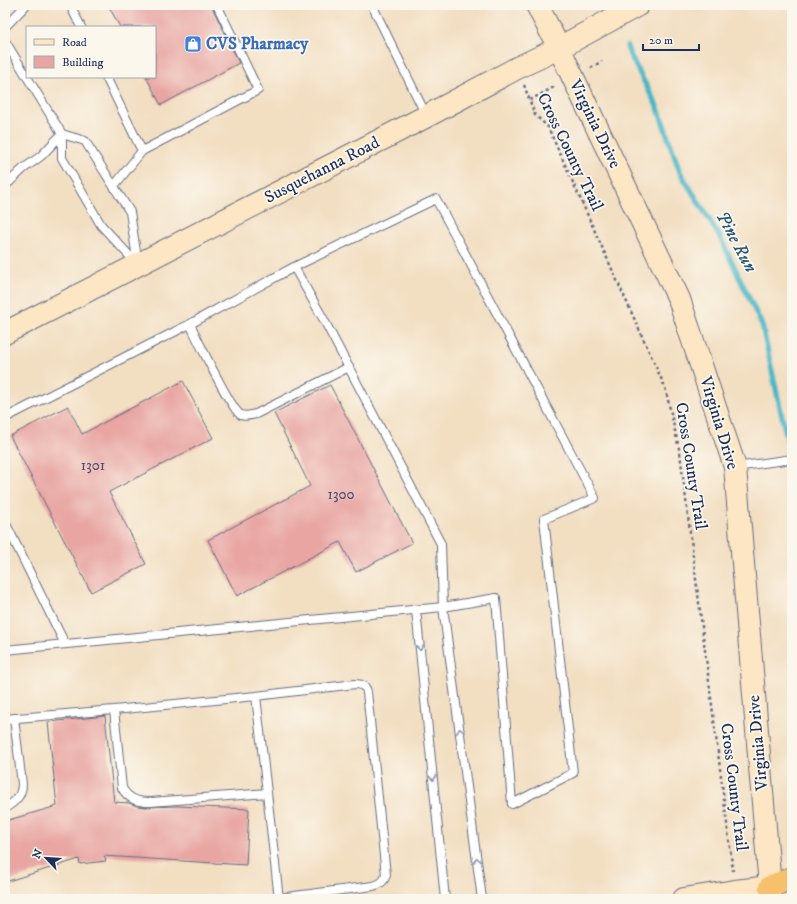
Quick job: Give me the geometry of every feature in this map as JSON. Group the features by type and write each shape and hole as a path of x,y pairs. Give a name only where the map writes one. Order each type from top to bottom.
{"highway":[{"path":"770,893 792,878"},
{"path":"770,893 792,891"}],"main road":[{"name":"Virginia Drive","path":"537,5 679,299 735,467 770,893"},
{"name":"Susquehanna Road","path":"5,333 427,116 517,68 559,48 634,6"},
{"path":"684,899 736,891 770,893"}],"lane":[{"path":"5,27 26,5"},
{"path":"114,186 142,151 258,90 217,5"},
{"path":"372,5 427,116"},
{"path":"73,7 81,26"},
{"path":"5,41 26,75"},
{"path":"28,78 62,134 62,158 101,226 138,265"},
{"path":"106,78 142,151"},
{"path":"5,186 23,169 41,156 62,134"},
{"path":"62,134 85,141 130,212 138,265"},
{"path":"5,418 190,324 294,267 436,199 596,498 544,519 573,773 512,804 496,598 416,610 5,650"},
{"path":"294,267 349,368 441,544 443,607 482,899"},
{"path":"190,324 217,378 236,410 241,414 249,416 256,414 349,368"},
{"path":"735,467 792,459"},
{"path":"5,522 65,644"},
{"path":"416,610 445,899"},
{"path":"5,719 256,696 355,684 362,685 367,692 386,876 382,883 373,886 279,898 256,696"},
{"path":"114,710 122,788 132,799 136,801 151,802 267,793"},
{"path":"5,808 16,800 22,790 14,718"}],"path":[{"name":"Cross County Trail","path":"517,68 536,115 548,127 665,387 680,453 736,891"}],"building":[{"name":"CVS Pharmacy","path":"108,5 211,5 239,63 161,105 147,78 156,78 156,26 119,26"},
{"path":"183,381 213,438 109,492 146,564 91,592 10,436 68,406 82,434"},
{"path":"330,385 412,543 356,572 340,542 237,596 208,540 310,486 274,413"},
{"path":"105,716 114,802 129,803 146,807 177,806 249,809 246,865 104,856 106,861 80,864 79,859 5,882 5,821 57,806 48,722"}],"waterway":[{"name":"Pine Run","path":"627,46 630,55 658,108 680,172 720,237 762,325 792,462"}],"place":[{"name":"CVS Pharmacy","path":"193,44"}]}
